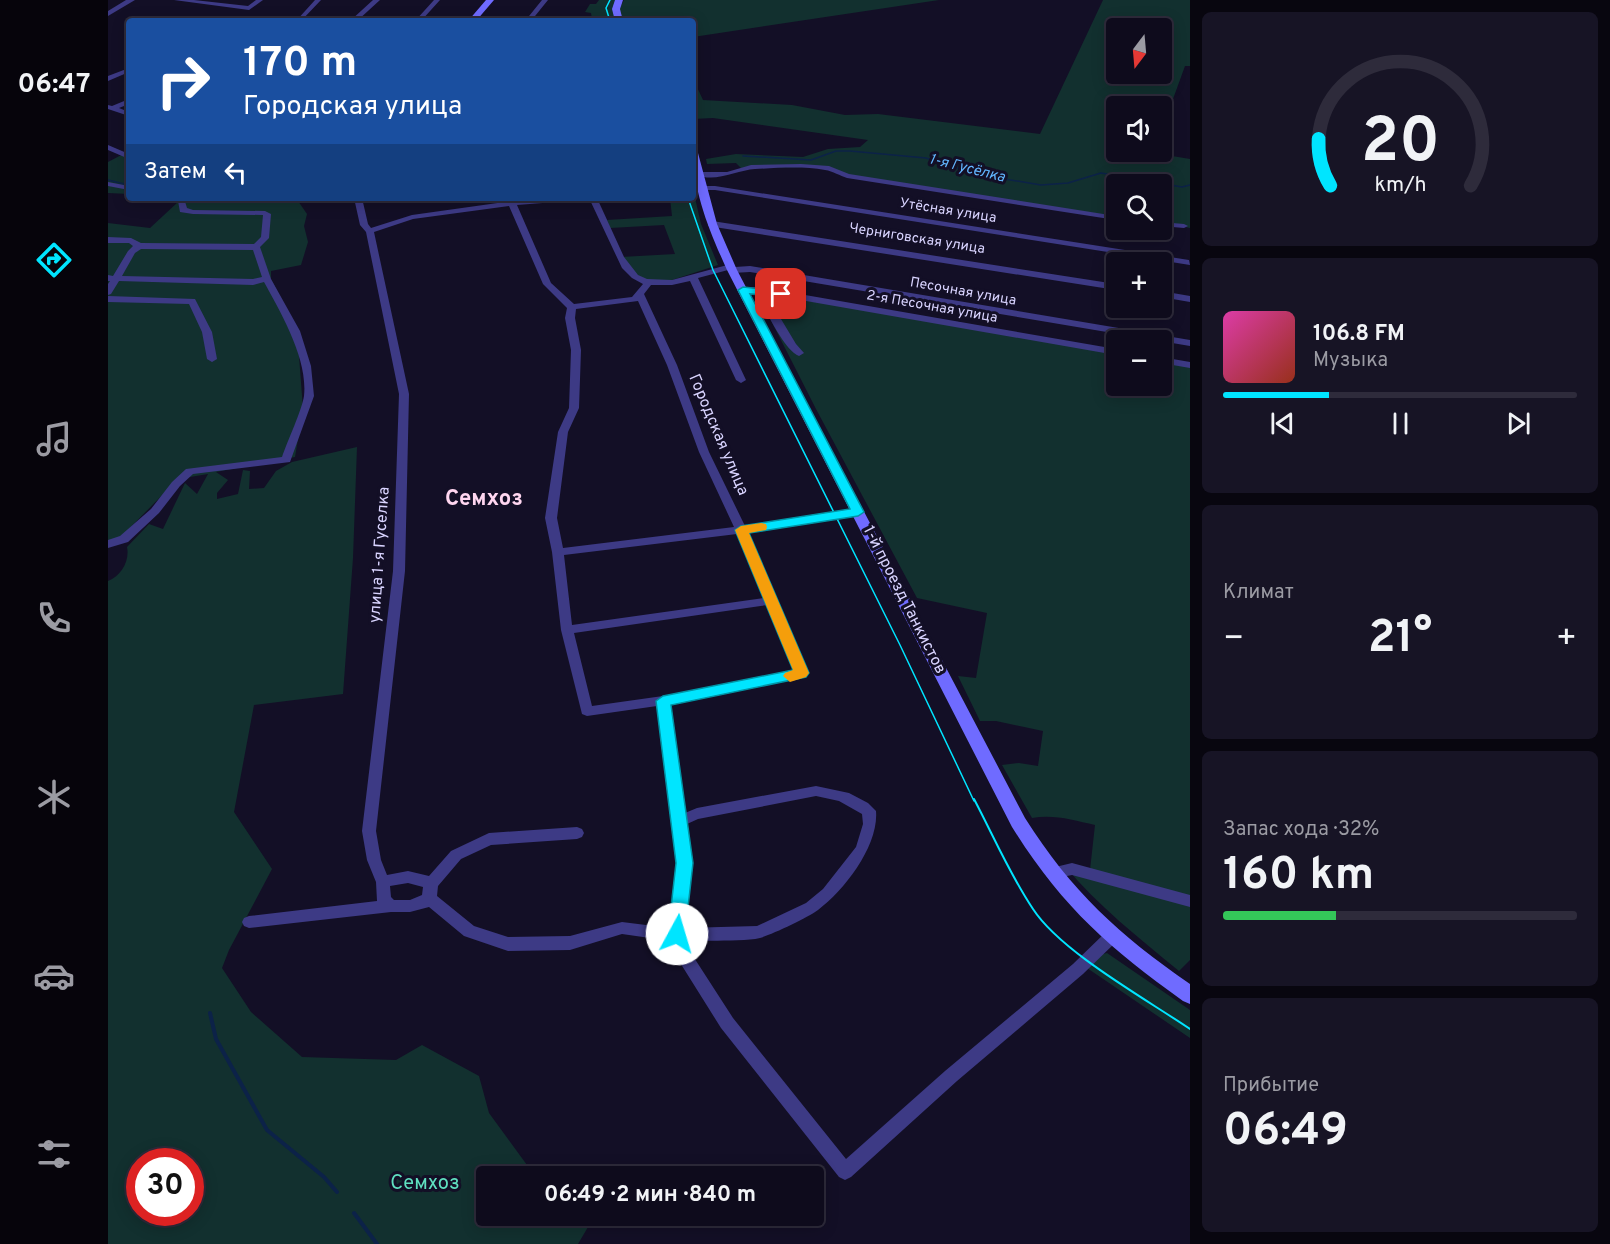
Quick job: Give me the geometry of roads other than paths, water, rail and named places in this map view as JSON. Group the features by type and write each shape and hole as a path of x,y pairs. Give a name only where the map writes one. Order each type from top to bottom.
{"main road":[{"path":"475,18 490,0"},
{"path":"618,18 616,9 620,0"},
{"name":"1-й проезд Танкистов","path":"696,164 712,224 731,269 991,772 1052,873 1112,936 1190,995"}],"street":[{"path":"108,14 130,0"},
{"path":"177,0 249,8 260,0"},
{"path":"300,18 318,0"},
{"path":"356,18 377,0"},
{"path":"421,18 437,0"},
{"path":"530,18 545,0"},
{"path":"108,80 126,71"},
{"path":"111,108 126,102"},
{"path":"111,108 126,113"},
{"path":"108,147 126,156"},
{"path":"701,181 759,166 829,168 847,177 1106,216"},
{"name":"Утёсная улица","path":"701,181 715,188 1189,263"},
{"path":"108,184 126,187"},
{"path":"108,240 131,241 139,246 245,249 256,247 265,238 268,216 265,213 193,212 183,210 182,201"},
{"name":"улица 1-я Гуселка","path":"359,201 364,225 369,231 404,394 399,571 369,831 374,860 383,882"},
{"path":"369,231 412,217 522,201"},
{"path":"512,203 547,284 572,307 635,299 647,284 628,272 618,258 594,201"},
{"name":"Черниговская улица","path":"712,224 1106,285"},
{"path":"1172,225 1184,226"},
{"path":"108,292 112,279 132,251 139,246"},
{"path":"108,543 124,539 155,511 190,471 286,460 309,396 306,366 295,331 267,279 256,247"},
{"name":"Песочная улица","path":"647,284 693,277 700,272 750,269 1190,344"},
{"path":"693,277 741,380"},
{"path":"112,279 253,282 267,279"},
{"name":"2-я Песочная улица","path":"743,290 759,290 1106,350"},
{"path":"759,290 792,346 799,353"},
{"name":"Городская улица","path":"572,307 570,318 576,350 574,408 563,432 551,518 558,552 567,630 587,711 663,701 801,673 741,530 705,452 672,365 640,294"},
{"path":"1172,296 1190,299"},
{"path":"108,299 192,301 207,332 212,359"},
{"path":"1172,362 1190,365"},
{"path":"558,552 741,530 858,512"},
{"path":"567,630 770,601"},
{"path":"663,701 685,863 677,934 684,956 726,1023 845,1171 951,1076 1078,969 1112,936"},
{"path":"391,906 384,900 383,882 401,877 415,877 422,878 430,891 469,931 508,944 570,943 622,928 677,934 758,932 811,907 828,893 862,849 870,824 869,811 859,803 832,792 816,791 698,814 679,820"},
{"path":"249,922 391,906 410,906 425,902 430,891 456,855 489,839 577,833"},
{"path":"1052,873 1072,869 1190,901"}],"waterway":[{"name":"1-я Гусёлка","path":"743,156 811,160 836,151 850,151 926,158 975,174 1041,185 1068,183 1101,173 1182,187 1190,185"},
{"name":"1-я Гусёлка","path":"108,180 124,184"},
{"path":"210,1013 216,1039 267,1130 324,1177 337,1192"},
{"path":"354,1213 377,1244"}],"tram line":[{"path":"609,18 606,8 610,0"},
{"path":"689,201 713,270 900,645 974,801"},
{"path":"974,799 1017,883 1046,925 1063,942 1105,974 1190,1029"}],"district":[{"name":"Семхоз","path":"484,499"}]}
